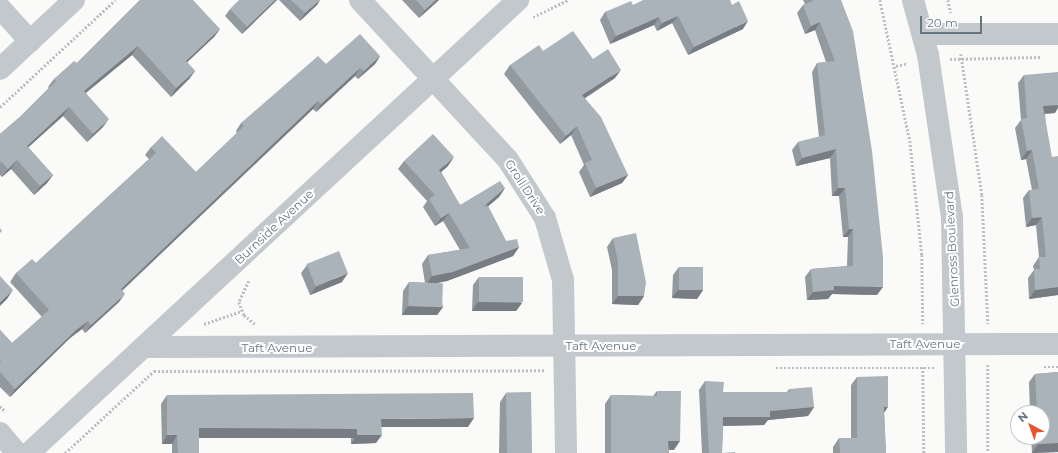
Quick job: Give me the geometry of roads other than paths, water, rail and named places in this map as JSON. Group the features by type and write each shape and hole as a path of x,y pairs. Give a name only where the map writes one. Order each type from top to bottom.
{"street":[{"path":"0,69 74,0"},
{"name":"Groll Drive","path":"360,0 434,78 508,160 545,218 563,280 566,453"},
{"name":"Burnside Avenue","path":"29,453 518,0"},
{"name":"Glenross Boulevard","path":"913,0 923,34 951,204 956,453"},
{"path":"0,8 30,41"},
{"path":"923,34 1058,34"},
{"name":"Taft Avenue","path":"144,347 1058,344"},
{"path":"0,433 17,453"}]}
